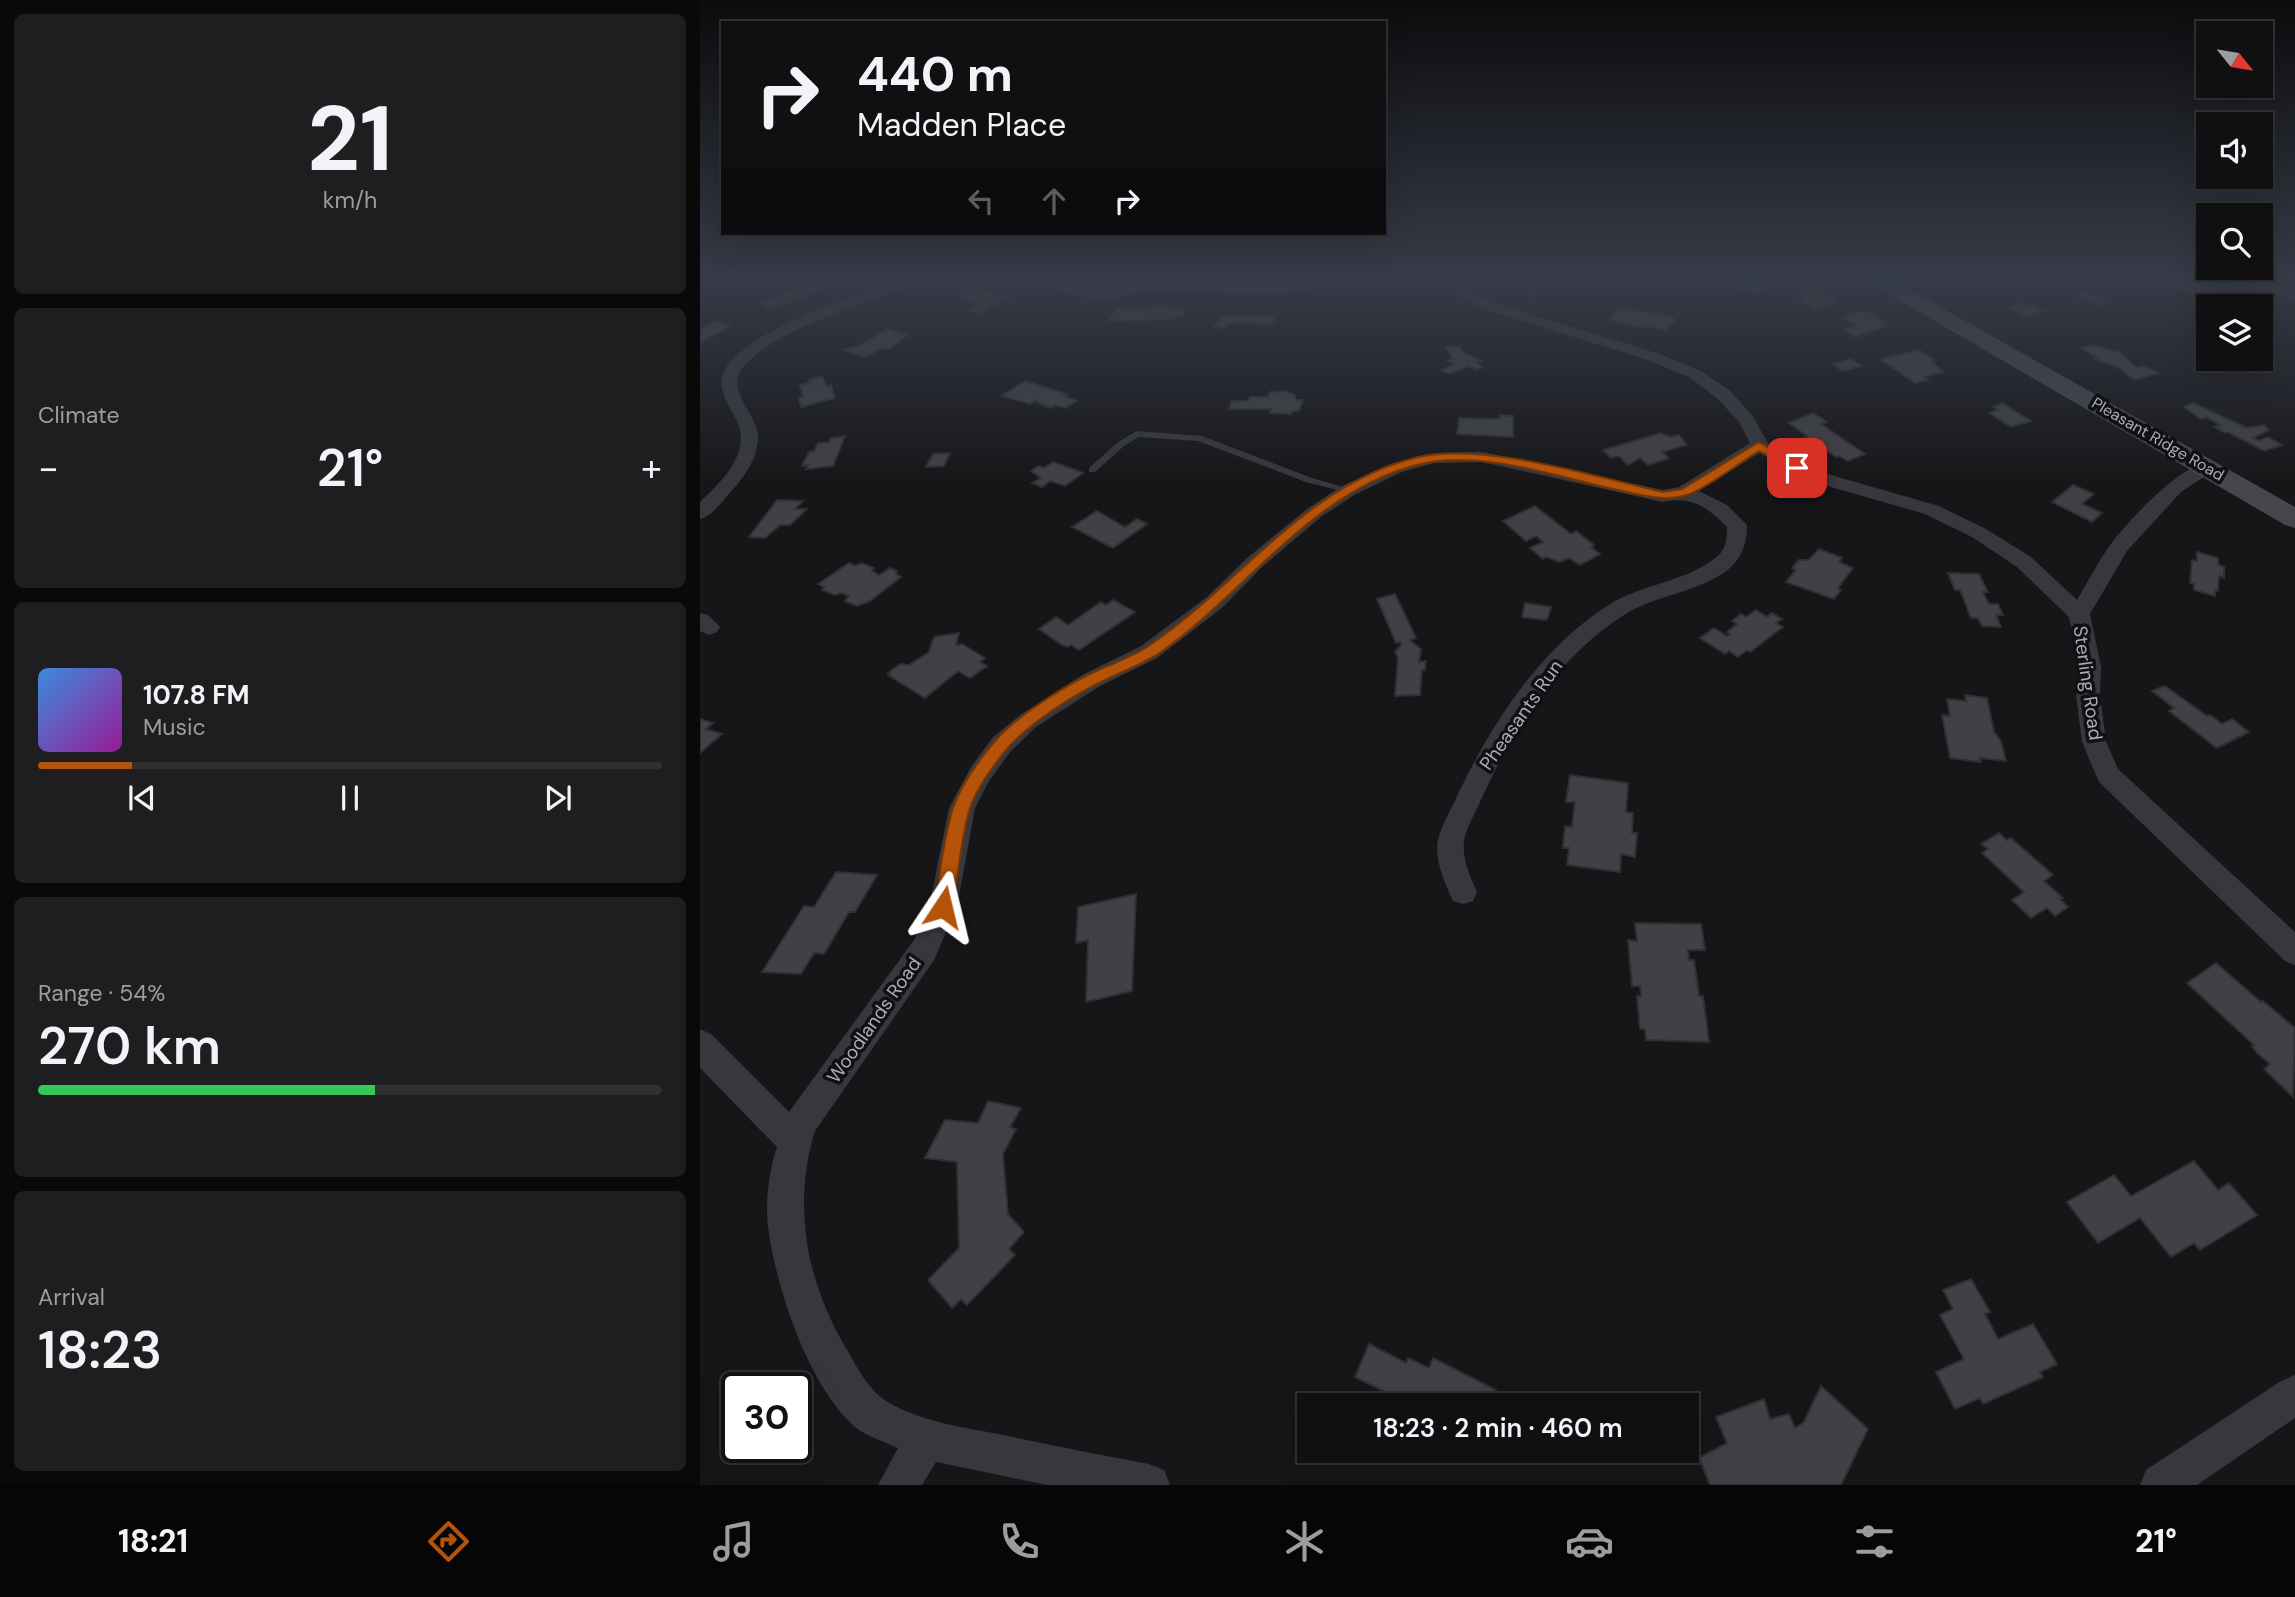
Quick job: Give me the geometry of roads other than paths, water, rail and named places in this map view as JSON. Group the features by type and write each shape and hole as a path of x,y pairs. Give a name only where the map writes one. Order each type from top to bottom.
{"street":[{"path":"700,513 734,475 747,449 749,435 734,402 730,384 731,373 758,347"},
{"path":"1623,347 1695,373 1724,395 1746,420 1759,445 1770,454 1824,479 1932,510 1979,533 2024,562 2079,614"},
{"name":"Pleasant Ridge Road","path":"1997,347 2295,519"},
{"name":"Woodlands Road","path":"1149,1485 926,1440 870,1414 849,1391 820,1342 798,1287 785,1224 789,1161 801,1123 923,950 943,907 962,808 980,774 1002,744 1052,703 1149,652 1215,603 1254,563 1314,513 1349,490 1396,468 1421,460 1449,456 1510,462 1663,496 1685,492 1759,445"},
{"name":"Sterling Road","path":"2207,467 2174,488 2119,547 2079,614 2090,667 2088,695 2094,742 2108,775 2295,951"},
{"name":"Pheasants Run","path":"1463,892 1451,863 1452,838 1478,778 1517,714 1562,655 1581,635 1618,608 1679,586 1719,566 1731,555 1738,542 1737,525 1720,509 1685,492"},
{"path":"700,1045 795,1142"},
{"path":"2161,1485 2295,1395"},
{"path":"899,1485 926,1440"}],"lane":[{"path":"1092,470 1121,444 1137,434 1199,438 1309,480 1349,490"}]}
